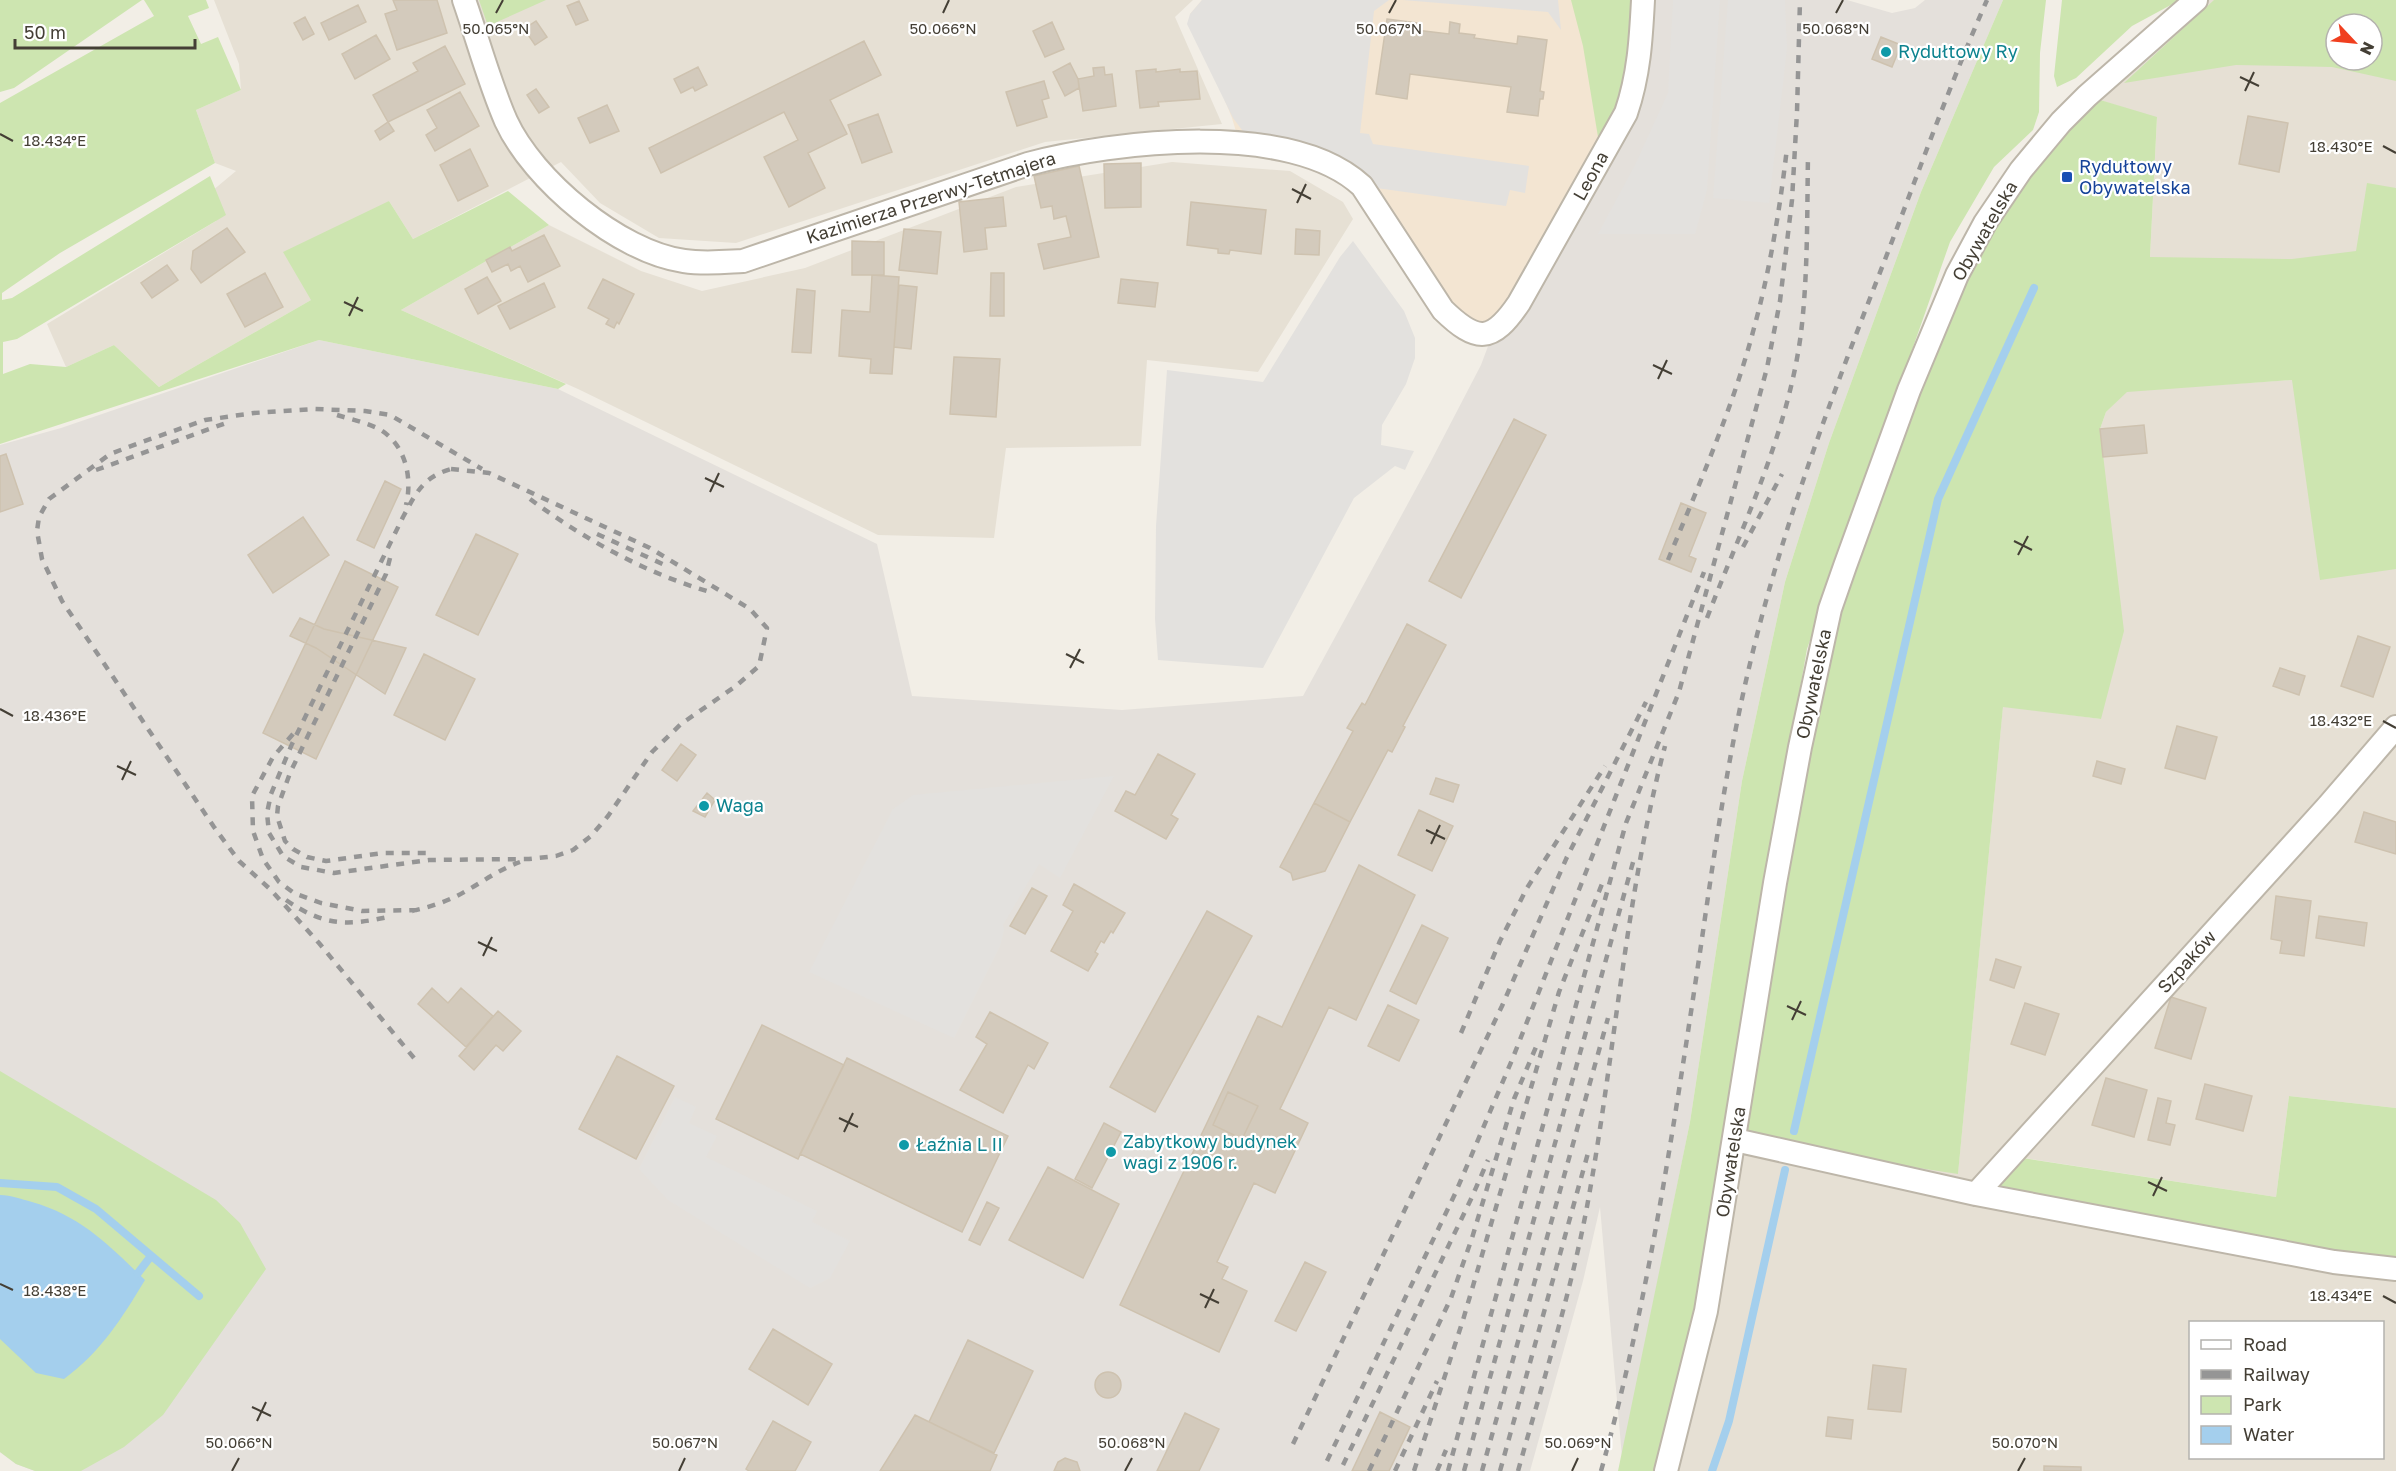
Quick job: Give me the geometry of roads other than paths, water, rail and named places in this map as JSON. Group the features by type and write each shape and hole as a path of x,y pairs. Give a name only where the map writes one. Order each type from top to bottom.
{"street":[{"name":"Kazimierza Przerwy-Tetmajera","path":"464,0 507,122 539,172 580,211 603,226 657,254 683,261 714,263 743,261 1028,164 1065,154 1144,143 1237,143 1300,154 1353,178 1362,186 1443,310 1459,325 1472,333 1493,333"},
{"name":"Leona","path":"1493,333 1508,319 1519,303 1626,112 1634,90 1638,65 1643,0"},
{"name":"Obywatelska","path":"1666,1471 1704,1323 1775,883 1800,747 1830,609 1909,390 1957,275 1985,223 2021,170 2087,96 2196,0"},
{"name":"Szpaków","path":"1976,1194 2328,806 2396,727"},
{"path":"1735,1140 1976,1194 2395,1275"}],"water":[{"path":"0,1195 16,1197 65,1215 93,1233 145,1280 100,1346 64,1379 36,1373 0,1339"}],"waterway":[{"path":"1794,1131 1938,499 2034,288"},
{"path":"1712,1471 1729,1421 1785,1170"},
{"path":"0,1183 57,1187 96,1209 199,1296"},
{"path":"138,1273 151,1256"}],"railway":[{"path":"1448,1471 1626,823 1679,692 1767,368 1780,301 1792,200 1800,0"},
{"path":"1601,1471 1618,1408 1646,1281 1679,1088 1727,779 1740,707 1761,619 1792,514 1828,410 1947,96 1987,0"},
{"path":"1668,560 1715,445 1746,358 1770,261 1787,148"},
{"path":"1707,618 1763,478 1795,370 1805,289 1808,155"},
{"path":"414,1058 319,943 270,889 239,861 214,827 62,601 42,559 37,531 39,517 49,499 110,454 205,420 254,413 315,409 365,411 390,415 482,469"},
{"path":"337,415 377,428 394,442 405,461 408,483 406,505"},
{"path":"96,470 226,423"},
{"path":"451,469 489,473 650,548 750,609 767,628 759,666 736,686 681,724 652,752 608,816 591,836 573,850 556,856 529,859 429,860 334,873 301,867 283,856 269,833 267,813 271,794 292,744 408,508 427,481 451,469"},
{"path":"1743,547 1782,474"},
{"path":"530,499 572,528 639,565 710,592"},
{"path":"597,534 667,566"},
{"path":"390,558 386,574 290,773 278,806 277,816 285,841 307,857 326,861 383,853 432,853"},
{"path":"1327,1461 1455,1194 1512,1060 1704,572"},
{"path":"1293,1444 1502,1006 1567,857 1646,702"},
{"path":"293,734 273,757 252,796 253,831 263,859 279,882 294,893 321,903 362,911 418,910"},
{"path":"1518,1471 1563,1310 1586,1212 1630,919 1651,803 1665,746"},
{"path":"1461,1033 1500,941 1527,888 1605,766"},
{"path":"1464,1471 1635,855"},
{"path":"412,911 453,898 520,862"},
{"path":"1414,1471 1463,1320 1559,992 1602,884"},
{"path":"286,900 312,915 336,922 360,922 388,917"},
{"path":"1482,1471 1608,1018"},
{"path":"1369,1471 1451,1298 1472,1238 1514,1099 1536,1047"},
{"path":"1500,1471 1588,1153"},
{"path":"1343,1465 1488,1160"},
{"path":"1395,1471 1437,1381"},
{"path":"1437,1471 1446,1450"}],"place":[{"name":"Rydułtowy Ry","path":"1886,52"},
{"name":"Rydułtowy Obywatelska","path":"2067,177"},
{"name":"Waga","path":"704,806"},
{"name":"Łaźnia L II","path":"904,1145"},
{"name":"Zabytkowy budynek wagi z 1906 r.","path":"1111,1152"}]}
